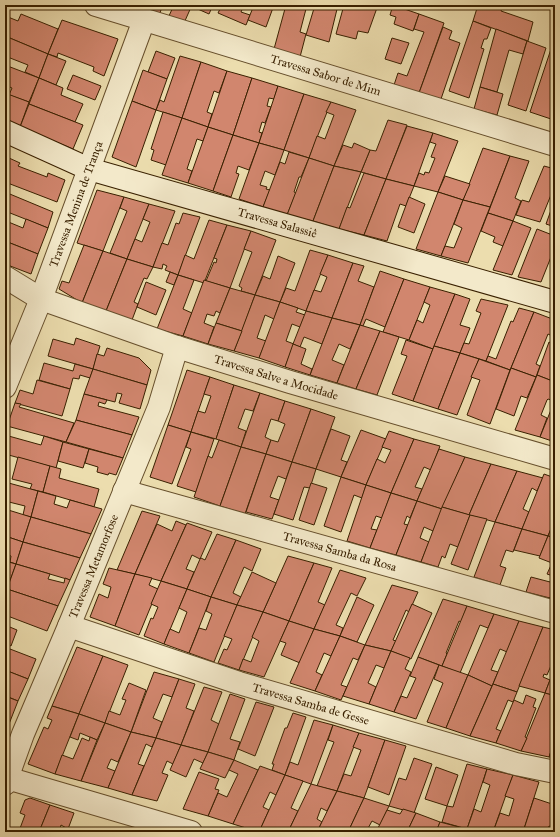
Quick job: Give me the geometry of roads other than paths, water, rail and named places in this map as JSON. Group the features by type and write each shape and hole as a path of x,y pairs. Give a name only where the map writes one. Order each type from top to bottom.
{"street":[{"name":"Travessa Sabor de Mim","path":"96,5 555,145"},
{"name":"Travessa Menina de Trança","path":"5,387 41,299 144,20"},
{"name":"Travessa Salassiê","path":"5,131 89,169 555,302"},
{"name":"Travessa Salve a Mocidade","path":"5,277 41,299 177,347 290,382 555,459"},
{"name":"Travessa Metamorfose","path":"6,781 23,734 69,626 158,407 177,347"},
{"name":"Travessa Samba da Rosa","path":"124,491 555,612"},
{"name":"Travessa Samba de Gesse","path":"69,626 239,683 516,764 555,772"},
{"path":"6,781 191,832"}]}
